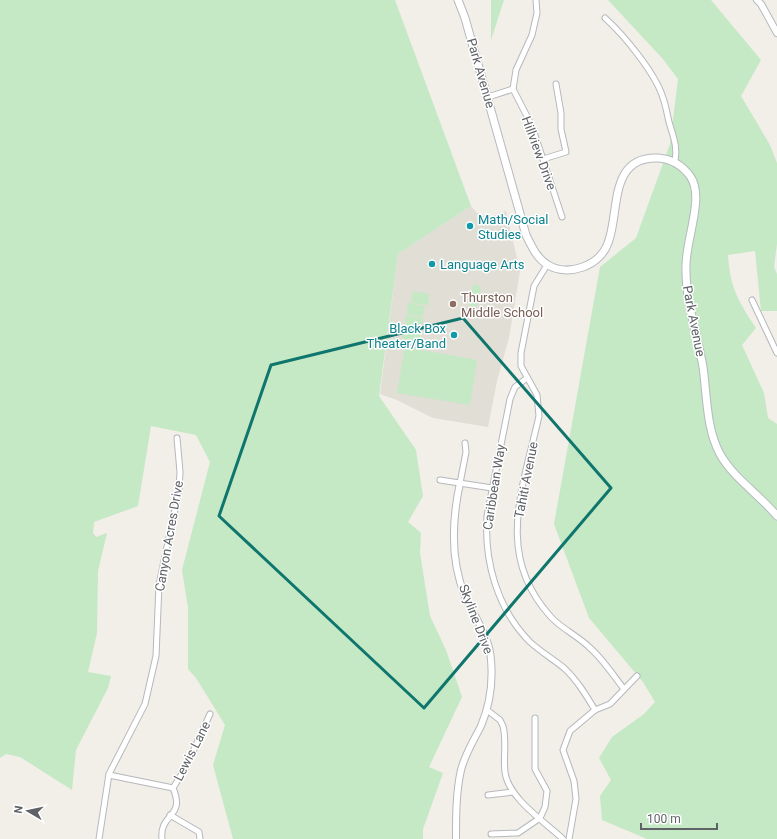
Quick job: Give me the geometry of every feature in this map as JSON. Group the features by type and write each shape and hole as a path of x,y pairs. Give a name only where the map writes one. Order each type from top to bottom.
{"main road":[{"name":"Park Avenue","path":"458,0 465,18 488,97 526,234 533,249 547,265"},
{"path":"547,265 570,271 593,262 605,250 608,243 618,189 626,173 631,167 646,159 664,158 675,161"},
{"name":"Park Avenue","path":"675,161 690,176 696,191 697,202 686,252 686,281 688,301 702,366 714,440 731,471 763,500 777,516"}],"street":[{"path":"488,97 512,89 516,70 532,35 537,13 536,0"},
{"path":"758,0 777,32"},
{"path":"605,18 620,32 646,67 663,97 675,141 677,152 675,161"},
{"path":"543,159 566,152 561,129 561,113 556,84"},
{"name":"Hillview Drive","path":"512,89 532,126 562,217"},
{"name":"Tahiti Avenue","path":"547,265 534,286 521,353 521,366 537,395 539,416 518,513 516,532 520,560 529,585 543,608 553,619 591,648 624,690"},
{"path":"752,300 777,353"},
{"name":"Caribbean Way","path":"527,378 515,387 510,400 492,488 486,535 490,569 499,595 520,630 540,650 572,675 595,710"},
{"name":"Canyon Acres Drive","path":"100,839 109,775 145,704 156,656 159,585 179,490 180,472 177,438"},
{"name":"Skyline Drive","path":"456,839 457,799 461,770 487,710 490,696 491,659 487,643 465,594 455,557 454,522 466,452 465,443"},
{"path":"440,480 492,488"},
{"path":"569,839 576,798 574,781 563,750 570,731 595,710 610,704 637,676"},
{"path":"487,710 500,720 503,726 505,774 513,792 521,802 563,839"},
{"name":"Lewis Lane","path":"173,788 186,768 210,714"},
{"path":"491,834 518,834 540,818 545,807 547,791 535,769 535,718"},
{"path":"109,775 173,788 177,805 174,813 170,815 161,831 162,839"},
{"path":"488,796 513,792"},
{"path":"170,815 199,832 200,839"}],"highlighted area":[{"path":"463,318 611,488 424,708 219,516 271,365"}],"shaded area":[{"name":"Thurston Middle School","path":"471,206 479,215 490,217 506,211 520,271 509,338 497,381 488,427 433,418 397,400 380,394 398,254"}],"green space":[{"path":"0,0 395,0 471,206 398,254 379,396 416,450 423,496 408,522 421,533 420,553 430,616 446,650 462,697 429,767 443,773 423,829 423,839 233,839 213,765 225,725 196,678 188,669 188,608 182,570 210,462 196,435 151,426 138,506 94,522 93,533 96,537 107,533 98,571 97,633 88,672 111,676 108,688 76,750 72,790 20,757 6,754 0,758"},
{"path":"491,0 504,0 491,40"},
{"path":"608,0 711,0 761,60 741,96 770,145 777,163 777,244 774,267 777,274 777,311 761,311 755,251 728,255 731,276 736,293 744,310 756,328 742,345 764,393 768,418 777,424 777,839 647,839 602,820 600,796 611,780 599,758 612,737 644,714 655,702 643,682 589,618 554,524 600,267 636,238 670,144 678,79 662,58"},
{"path":"473,284 478,285 481,289 478,305 474,307 469,306"},
{"path":"413,291 429,294 428,305 411,303"},
{"path":"408,303 425,306 423,317 407,314"},
{"path":"406,315 423,318 421,329 405,326"},
{"path":"404,327 421,330 419,341 402,339"},
{"path":"405,347 477,360 470,405 397,393"}],"place":[{"name":"Math/Social Studies","path":"470,226"},
{"name":"Language Arts","path":"432,264"},
{"name":"Thurston Middle School","path":"453,304"},
{"name":"Black Box Theater/Band","path":"454,335"}]}
